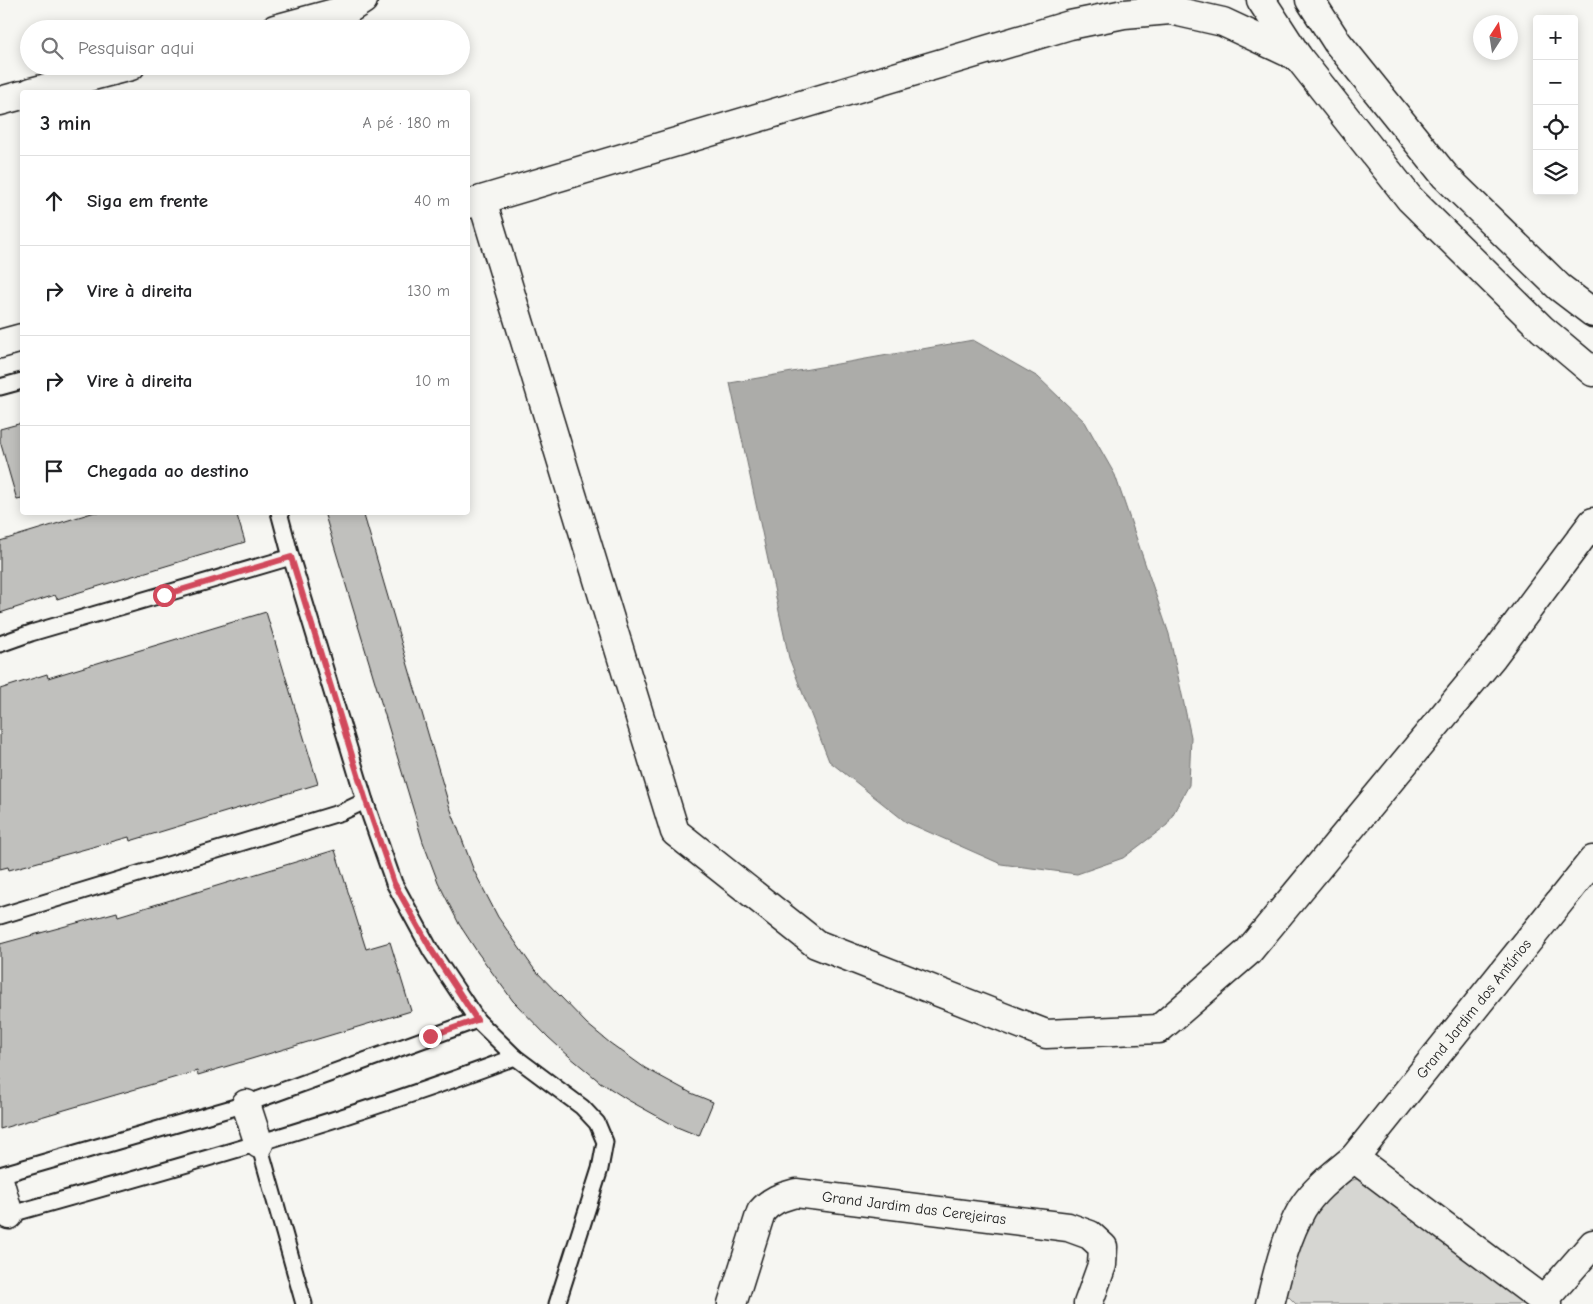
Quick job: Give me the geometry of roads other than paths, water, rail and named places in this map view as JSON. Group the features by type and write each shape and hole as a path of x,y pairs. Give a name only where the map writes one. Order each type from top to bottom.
{"street":[{"path":"308,20 349,9 363,0"},
{"path":"1070,25 1104,0"},
{"path":"1261,0 1298,57 1410,199 1542,329 1593,372"},
{"path":"1310,0 1337,42 1444,176 1560,286 1593,313"},
{"path":"1298,57 1223,22 1170,10 1124,14 1070,25 475,202 676,832 816,944 1046,1034 1159,1029 1248,952 1493,656 1593,522"},
{"path":"39,90 96,75"},
{"path":"0,101 20,96"},
{"path":"0,344 20,339"},
{"name":"Grand Jardim dos Antúrios","path":"1270,1304 1287,1240 1303,1208 1320,1187 1354,1158 1593,860"},
{"path":"246,1104 260,1144"},
{"path":"1354,1158 1546,1302 1593,1244"},
{"path":"0,1183 4,1216"},
{"name":"Grand Jardim das Cerejeiras","path":"732,1304 762,1212 769,1203 779,1197 796,1192 1068,1227 1090,1235 1103,1247 1102,1265 1088,1304"}],"lane":[{"path":"0,387 20,382"},
{"path":"280,515 366,801 394,883 432,951 477,1020 515,1057 582,1107 597,1123 605,1142 600,1169 557,1304"},
{"path":"0,644 31,633 291,557"},
{"path":"0,916 333,815 366,801"},
{"path":"0,1175 246,1104 477,1020"},
{"path":"4,1216 260,1144 462,1077 515,1057"},
{"path":"260,1144 304,1304"}]}
